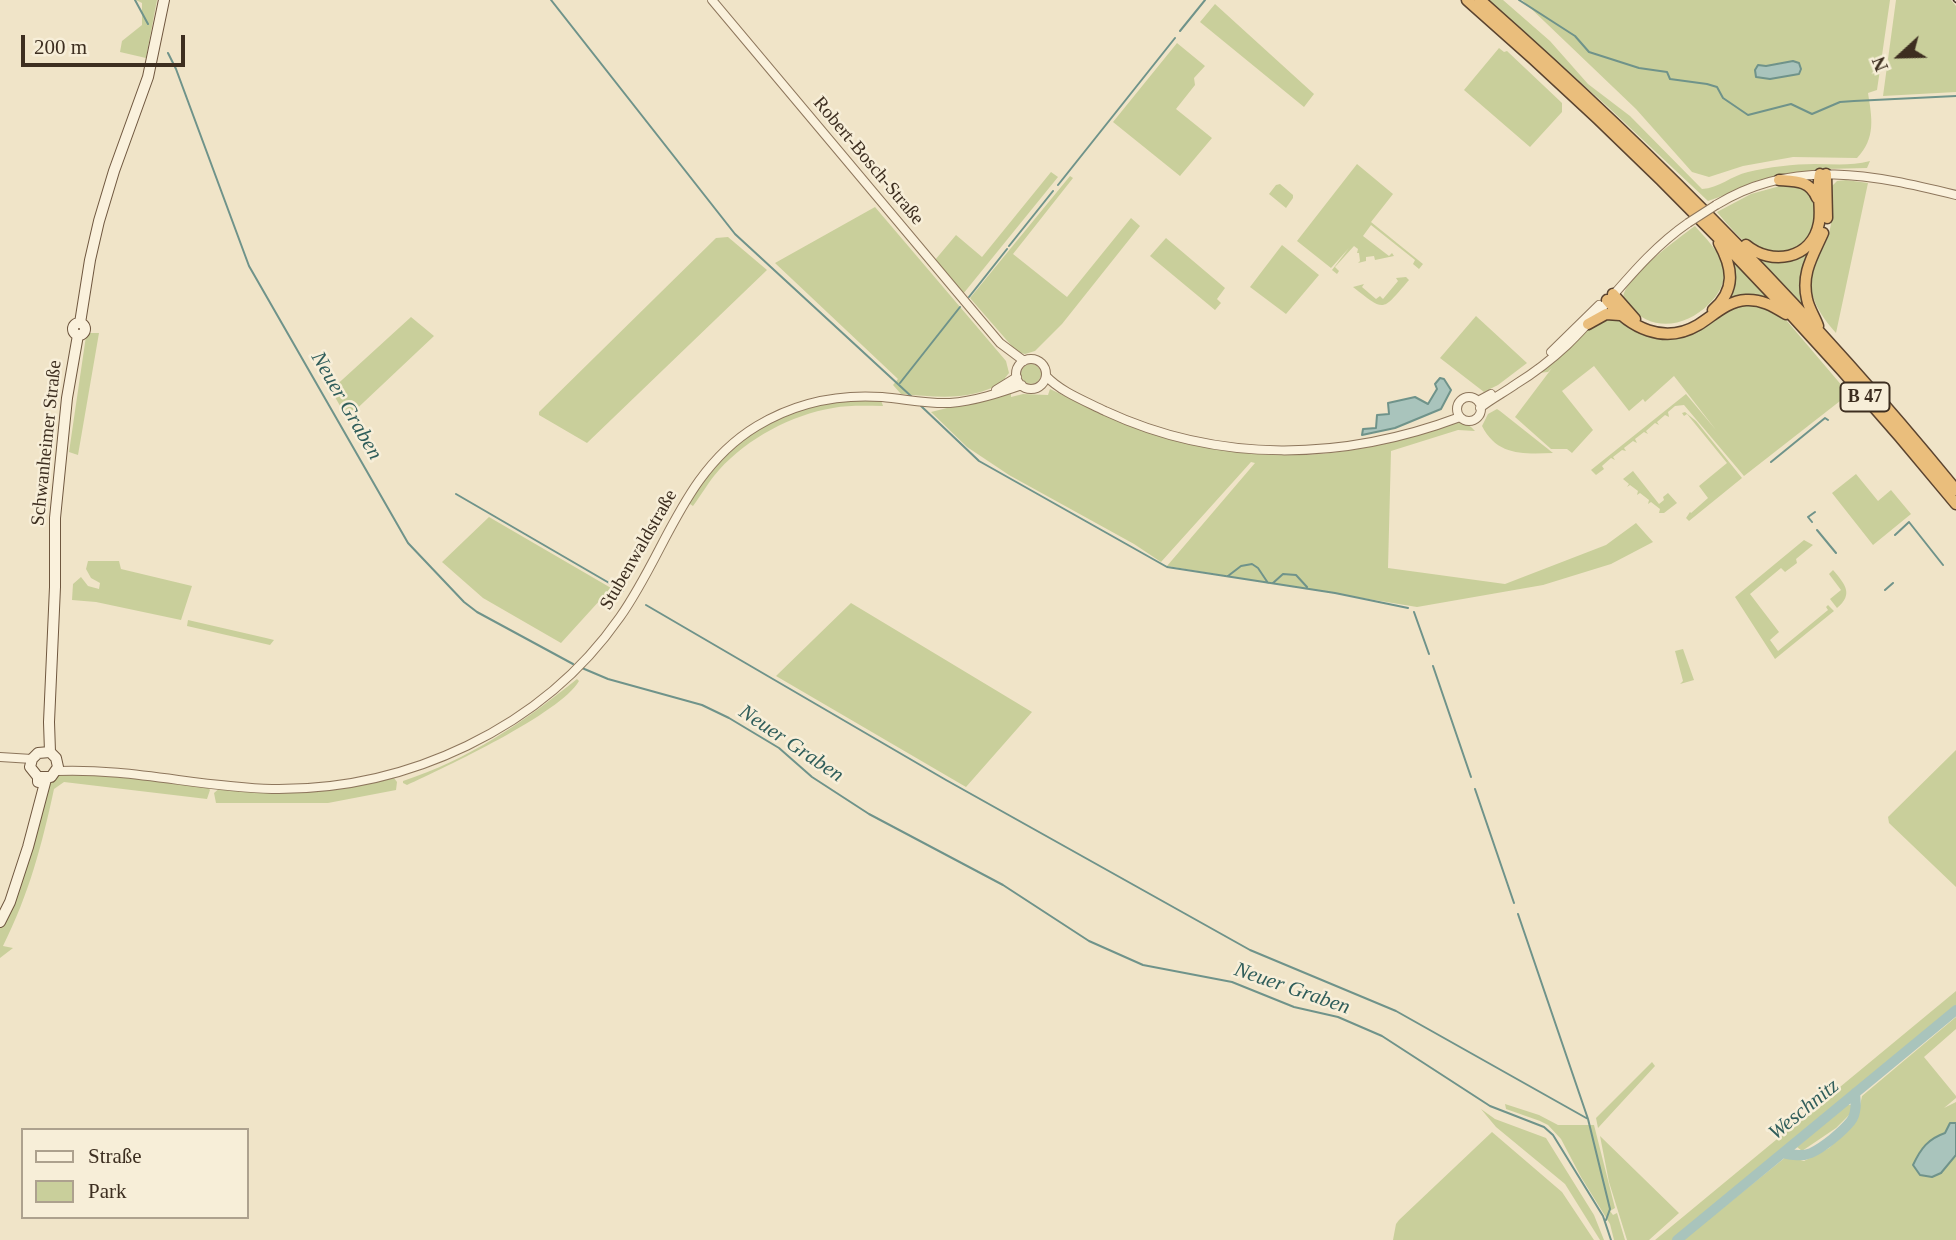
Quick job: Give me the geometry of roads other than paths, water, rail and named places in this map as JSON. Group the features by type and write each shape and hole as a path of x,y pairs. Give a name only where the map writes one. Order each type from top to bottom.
{"highway":[{"name":"B 47","path":"1467,0 1718,230 1956,503"},
{"name":"B 47","path":"1480,0 1590,99 1820,332 1956,490"},
{"path":"1718,230 1733,234 1763,256 1782,258 1801,251 1815,235 1820,219 1817,185 1823,174"},
{"path":"1820,332 1807,300 1805,278 1807,266 1825,228 1823,174"},
{"path":"1779,180 1805,183 1816,193 1819,203"},
{"path":"1610,297 1636,320 1657,330 1683,328 1696,322 1720,304 1731,281 1730,266 1718,230"},
{"path":"1610,297 1620,315 1643,330 1670,335 1697,326 1731,304 1744,300 1759,300 1770,304 1805,328"},
{"path":"1588,324 1606,314 1620,315"}],"main road":[{"name":"Schwanheimer Straße","path":"46,752 58,473 67,398 78,335 83,334 85,329 80,323 100,216 148,77 164,0"},
{"path":"0,922 10,902 24,858 42,778 57,767 46,752 31,763 42,778"}],"street":[{"name":"Robert-Bosch-Straße","path":"712,0 1000,343 1028,388 1040,385 1069,393 1135,424 1187,440 1258,451 1342,448 1384,440 1458,414"},
{"path":"1479,405 1539,363 1674,233 1741,192 1779,180 1823,174 1872,176 1956,195"},
{"path":"1479,405 1540,368 1588,324 1610,297"},
{"name":"Robert-Bosch-Straße","path":"1000,343 1024,361 1032,359 1041,362 1046,376 1069,393"},
{"path":"1019,377 1024,361"},
{"path":"1040,385 1046,376"},
{"name":"Stubenwaldstraße","path":"57,767 270,789 318,787 376,778 427,763 478,741 516,719 589,656 635,596 683,503 697,482 720,455 736,442 778,415 819,401 859,396 960,402 988,396 1019,377"},
{"path":"1472,398 1479,405 1479,416 1472,421 1465,421 1458,414 1459,403 1463,399 1472,398"},
{"path":"3,757 31,763"}],"water":[{"path":"1793,61 1799,63 1799,74 1770,79 1756,77 1755,70 1758,65"},
{"path":"1440,378 1444,379 1451,390 1441,409 1395,428 1362,435 1363,429 1376,428 1377,415 1389,414 1388,403 1415,397 1428,404"},
{"path":"1950,1123 1956,1123 1956,1155 1941,1173 1932,1177 1920,1175 1913,1165 1919,1154 1930,1141 1945,1133"}],"waterway":[{"name":"Neuer Graben","path":"135,0 148,24"},
{"path":"551,0 735,234 912,397"},
{"path":"1180,31 1205,0"},
{"path":"1519,0 1575,36 1589,52 1639,68 1667,72 1670,79 1717,87 1723,98 1748,115 1791,104 1812,114 1840,102 1956,96"},
{"path":"1058,185 1175,38"},
{"name":"Neuer Graben","path":"168,53 249,266 408,543 464,602 477,612 573,664"},
{"path":"1009,246 1053,191"},
{"path":"969,297 1007,249"},
{"path":"900,383 960,307"},
{"path":"921,406 979,461 1167,567 1335,593 1408,608"},
{"path":"1771,462 1825,418 1828,420"},
{"path":"456,494 623,591"},
{"path":"1812,522 1808,517 1815,512"},
{"path":"1895,535 1909,522 1943,565"},
{"path":"1817,530 1836,553"},
{"path":"1228,576 1241,566 1252,564 1268,583"},
{"path":"1273,583 1283,574 1296,575 1307,587"},
{"path":"1885,590 1893,583"},
{"path":"646,605 946,780 1250,950 1396,1011 1588,1119"},
{"path":"1414,612 1429,654"},
{"path":"1433,666 1471,777"},
{"name":"Neuer Graben","path":"582,668 608,679 702,705 729,718 779,748 812,777 869,814 1003,885 1089,941 1143,965 1232,982 1294,1007 1338,1017 1382,1036 1490,1106 1544,1127 1553,1135 1603,1216 1611,1240"},
{"path":"1475,789 1514,903"},
{"path":"1518,914 1588,1119 1610,1209 1606,1220"},
{"name":"Weschnitz","path":"1677,1240 1956,1010"},
{"path":"1783,1153 1808,1154 1832,1139 1853,1118 1856,1107 1855,1093"}]}
